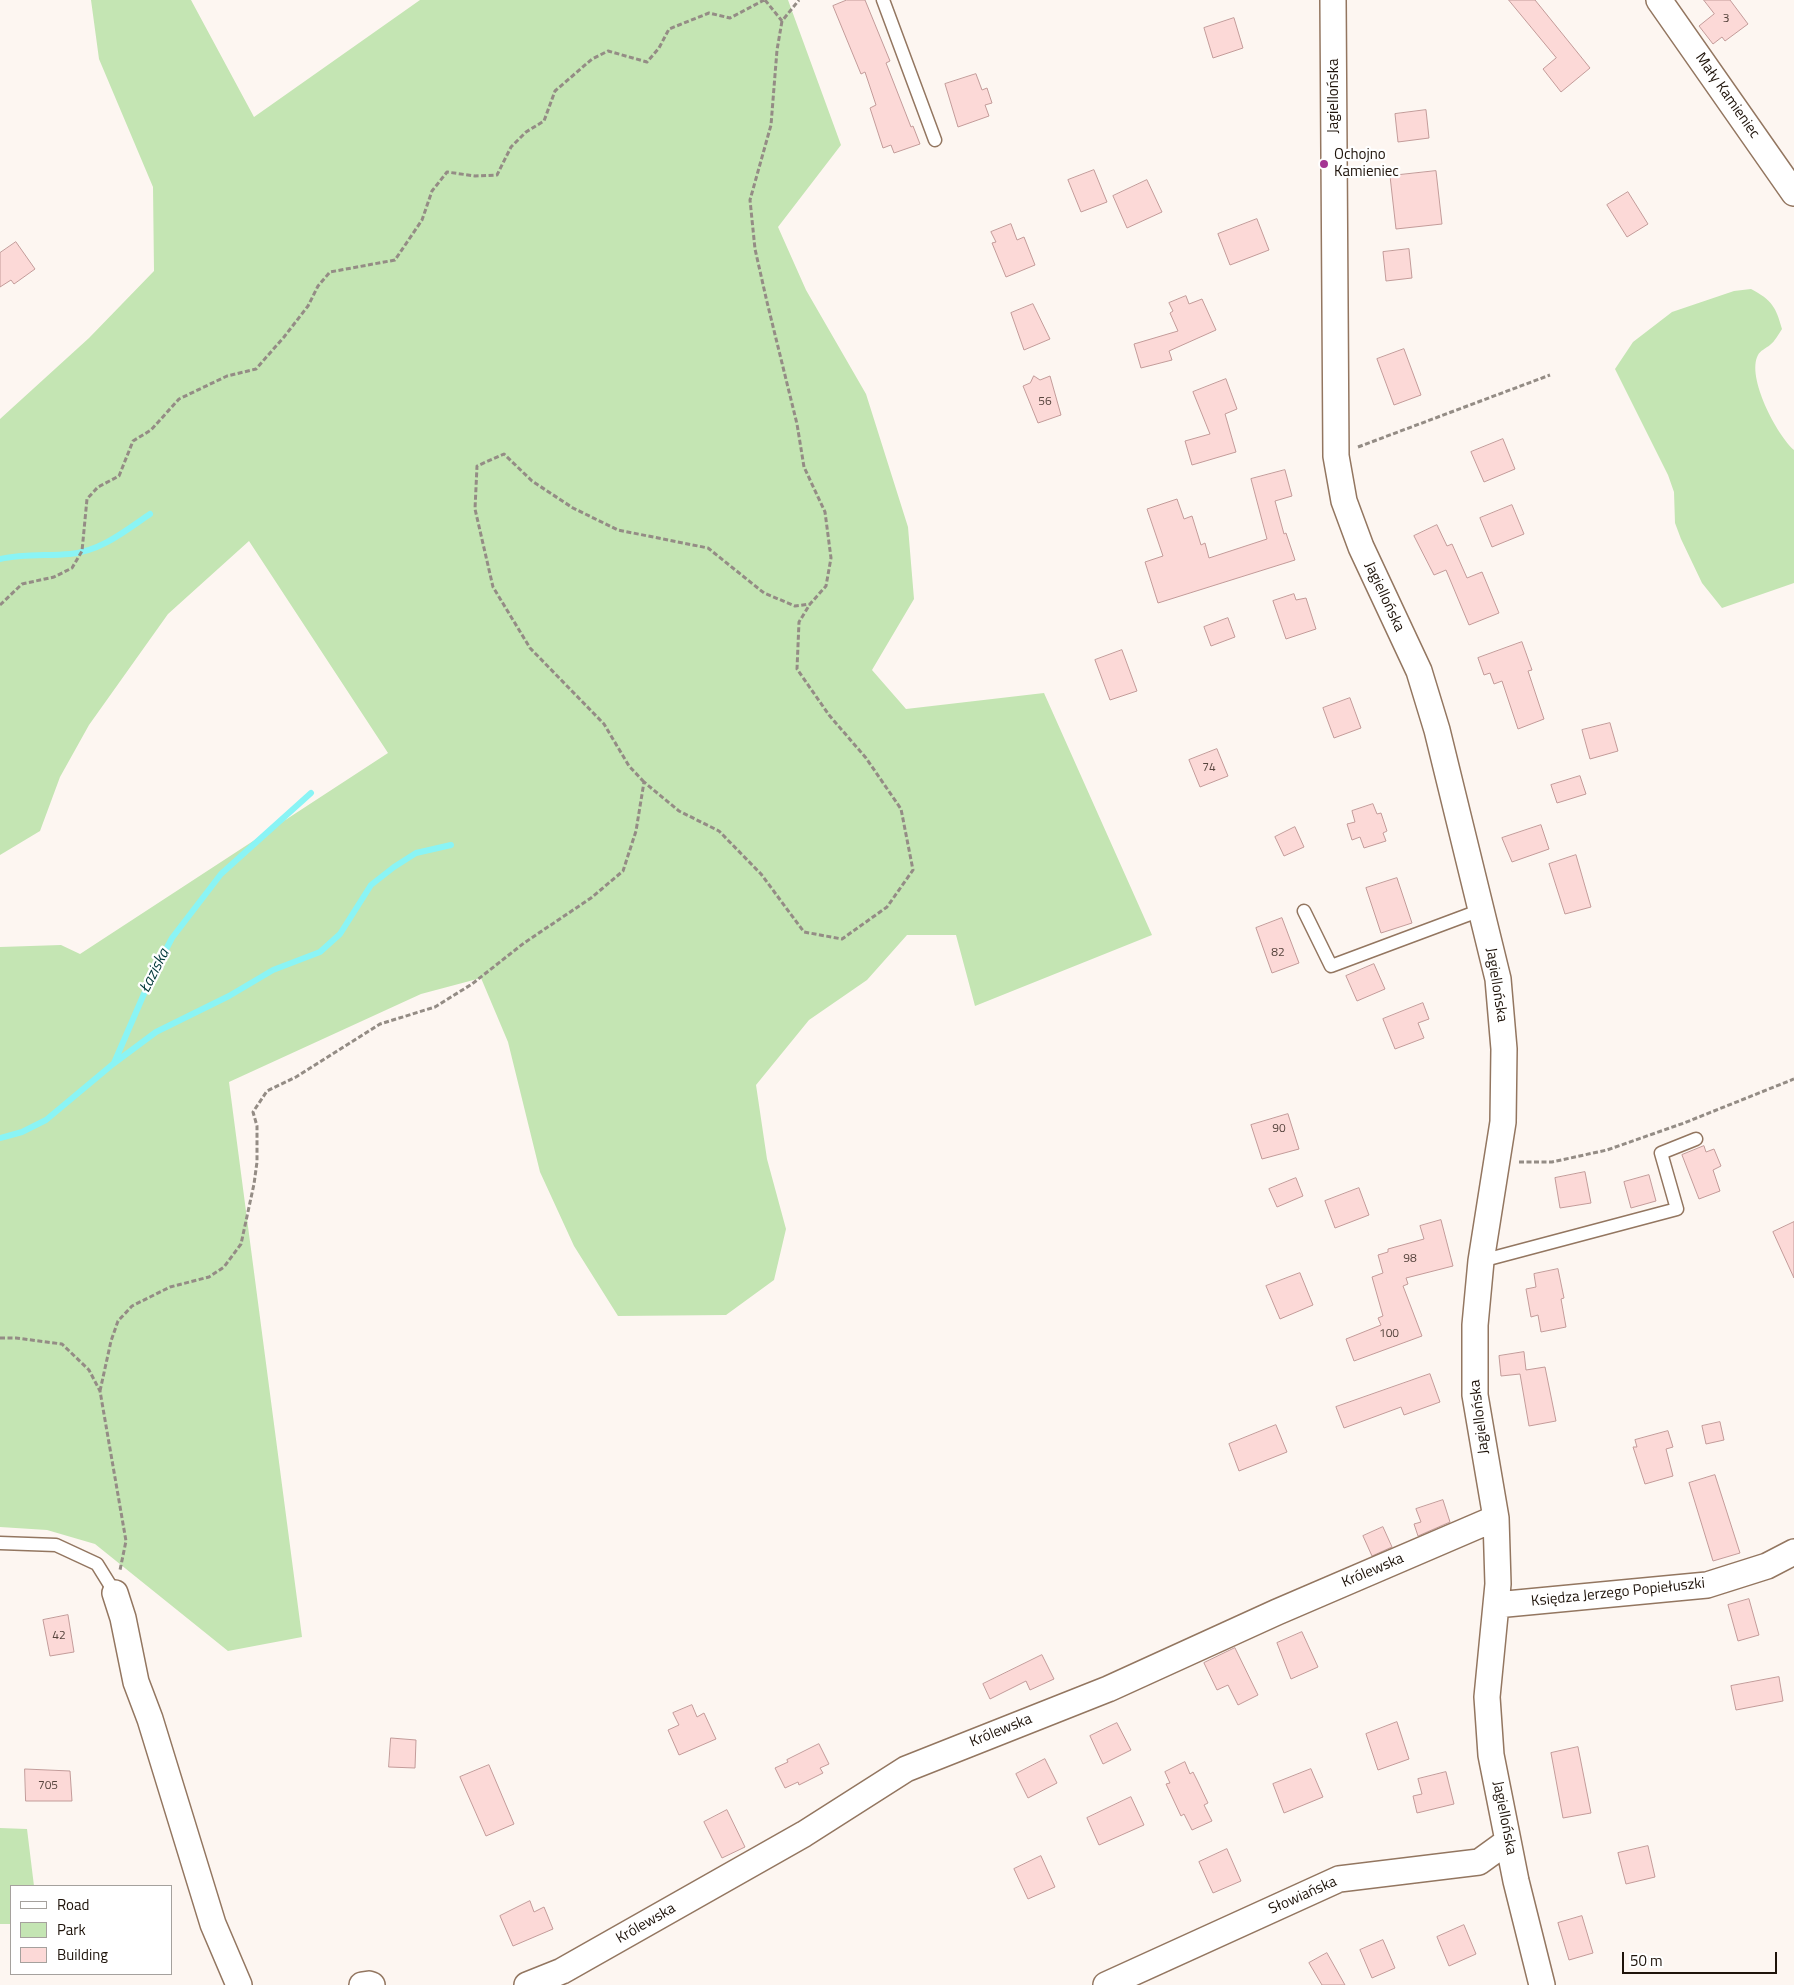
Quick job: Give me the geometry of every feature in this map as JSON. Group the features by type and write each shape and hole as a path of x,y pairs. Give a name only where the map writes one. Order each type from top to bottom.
{"street":[{"name":"Jagiellońska","path":"1333,0 1336,456 1344,501 1361,547 1419,671 1437,730 1498,979 1504,1049 1503,1122 1481,1261 1475,1325 1475,1395 1496,1518 1498,1584 1487,1697 1491,1755 1516,1881 1542,1985"},
{"name":"Mały Kamieniec","path":"1659,0 1794,193"},
{"name":"Królewska","path":"527,1985 562,1971 795,1839 906,1769 1108,1689 1277,1612 1496,1518"},
{"name":"Księdza Jerzego Popiełuszki","path":"1496,1605 1707,1585 1767,1566 1794,1552"},
{"path":"115,1593 123,1618 136,1682 150,1719 214,1924 239,1985"},
{"name":"Słowiańska","path":"1106,1985 1339,1879 1479,1862 1508,1840"},
{"path":"362,1985 372,1985"}],"lane":[{"path":"883,0 935,140"},
{"path":"1304,911 1332,966 1481,910"},
{"path":"1481,1261 1677,1208 1661,1153 1696,1139"},
{"path":"0,1543 56,1545 97,1564 115,1593"}],"path":[{"path":"0,605 22,584 54,577 72,568 82,551 88,499 98,487 119,476 134,441 151,430 179,399 227,376 256,369 308,306 318,286 330,272 395,260 422,220 432,191 447,172 475,176 497,175 511,147 526,132 544,121 555,92 592,58 608,51 647,62 659,48 669,29 709,14 730,18 765,0 782,21"},
{"path":"799,0 782,21 777,50 771,125 750,200 755,249 798,424 804,467 825,512 831,558 826,586 810,604 799,622 797,668 829,715 866,758 900,809 913,870 887,907 842,939 804,932 762,874 720,832 679,811 644,782 629,766 604,724 530,648 493,587 475,509 477,466 504,454 532,481 573,508 618,530 708,548 764,593 795,606 810,604"},
{"path":"1336,456 1550,375"},
{"path":"100,1392 111,1341 118,1321 132,1306 170,1287 209,1277 224,1267 241,1244 257,1162 256,1126 253,1112 267,1091 296,1077 380,1024 435,1007 472,984 524,943 592,898 624,871 636,831 644,782"},
{"path":"1496,1162 1552,1162 1607,1150 1684,1123 1794,1079"},
{"path":"0,1338 16,1338 62,1344 89,1370 100,1392 107,1442 126,1541 115,1593"}],"green space":[{"path":"91,0 191,0 254,117 420,0 788,0 841,145 778,227 806,290 866,394 908,527 914,599 872,670 906,709 1044,693 1152,935 975,1006 956,935 907,935 867,980 809,1020 756,1085 767,1159 786,1229 774,1280 726,1315 618,1316 574,1246 540,1172 508,1042 481,978 421,994 229,1082 302,1637 228,1651 95,1544 47,1530 0,1527 0,947 61,945 80,954 388,753 249,541 168,614 89,725 60,777 40,831 0,855 0,419 89,338 154,271 153,187 99,59"},
{"path":"1751,289 1764,297 1772,305 1778,315 1782,329 1772,343 1758,355 1755,365 1756,377 1765,405 1787,443 1794,450 1794,583 1722,608 1702,583 1681,539 1675,523 1674,492 1668,475 1615,369 1633,342 1672,312 1734,291"},
{"path":"0,1828 27,1829 34,1885 10,1885 10,1924 0,1924"}],"building":[{"path":"847,0 865,0 890,61 886,63 911,127 913,126 920,144 894,153 891,145 883,148 870,108 876,105 865,72 861,74 833,6"},
{"path":"1509,0 1535,0 1590,68 1561,92 1543,69 1556,58"},
{"path":"1704,0 1730,0 1748,24 1725,41 1722,37 1713,44 1699,26 1714,14"},
{"path":"1234,18 1243,48 1213,58 1204,28"},
{"path":"976,74 982,90 987,88 992,103 985,105 989,116 958,127 945,84"},
{"path":"1426,110 1429,138 1398,142 1395,114"},
{"path":"1094,170 1107,202 1081,212 1068,180"},
{"path":"1436,171 1442,224 1396,229 1390,176"},
{"path":"1147,180 1162,212 1127,228 1113,196"},
{"path":"1628,192 1648,224 1627,237 1607,205"},
{"path":"1257,219 1269,250 1230,265 1218,234"},
{"path":"1011,224 1017,240 1024,237 1035,265 1006,277 992,243 996,242 991,232"},
{"path":"16,242 35,269 14,284 11,280 0,287 0,253"},
{"path":"1409,249 1412,278 1386,281 1383,252"},
{"path":"1186,296 1189,304 1202,299 1216,330 1169,351 1172,360 1141,368 1134,344 1178,331 1170,313 1173,311 1169,303"},
{"path":"1033,304 1050,339 1024,350 1011,313"},
{"path":"1404,349 1421,395 1394,405 1377,359"},
{"path":"1034,376 1040,380 1050,376 1061,415 1038,423 1023,386 1030,383"},
{"path":"1226,379 1237,409 1225,414 1236,452 1192,465 1185,441 1210,434 1193,392"},
{"path":"1503,439 1515,469 1484,482 1471,452"},
{"path":"1285,470 1292,496 1275,501 1284,534 1286,533 1295,560 1158,603 1145,562 1163,556 1147,509 1177,499 1184,519 1192,516 1201,545 1205,543 1209,558 1267,539 1251,479"},
{"path":"1512,505 1524,534 1492,547 1480,518"},
{"path":"1437,525 1447,546 1452,544 1467,578 1482,572 1499,613 1469,625 1446,570 1434,575 1414,536"},
{"path":"1294,594 1296,600 1306,598 1316,629 1286,639 1273,601"},
{"path":"1228,618 1235,637 1211,646 1204,627"},
{"path":"1522,642 1532,670 1528,671 1544,719 1518,729 1502,681 1494,684 1490,673 1484,675 1478,658"},
{"path":"1122,650 1137,691 1110,700 1095,660"},
{"path":"1350,698 1361,728 1334,738 1323,708"},
{"path":"1610,723 1618,751 1590,759 1582,730"},
{"path":"1217,749 1228,776 1200,787 1189,760"},
{"path":"1580,776 1586,794 1557,803 1551,785"},
{"path":"1373,804 1377,814 1381,813 1387,831 1383,833 1386,841 1364,848 1360,837 1352,840 1347,824 1355,822 1352,811"},
{"path":"1541,825 1549,849 1512,862 1502,838"},
{"path":"1295,827 1304,847 1284,856 1275,837"},
{"path":"1576,855 1591,907 1565,914 1549,864"},
{"path":"1397,878 1412,923 1381,933 1366,888"},
{"path":"1282,918 1299,963 1272,973 1256,928"},
{"path":"1374,964 1385,989 1357,1001 1346,976"},
{"path":"1423,1003 1429,1019 1418,1023 1424,1038 1395,1049 1383,1019"},
{"path":"1288,1114 1299,1149 1262,1159 1251,1125"},
{"path":"1704,1146 1706,1152 1714,1149 1721,1166 1713,1170 1720,1191 1699,1199 1682,1155"},
{"path":"1585,1172 1591,1203 1560,1208 1555,1178"},
{"path":"1649,1175 1656,1201 1631,1208 1624,1182"},
{"path":"1296,1178 1303,1196 1277,1207 1269,1189"},
{"path":"1359,1188 1369,1215 1335,1228 1325,1201"},
{"path":"1441,1220 1453,1266 1406,1278 1408,1284 1403,1286 1422,1336 1354,1361 1346,1339 1381,1325 1378,1318 1383,1316 1372,1277 1383,1273 1378,1255 1388,1252 1388,1249 1424,1239 1420,1226"},
{"path":"1794,1222 1794,1278 1773,1232"},
{"path":"1558,1269 1564,1298 1561,1299 1566,1327 1541,1332 1538,1315 1531,1317 1526,1289 1536,1287 1534,1274"},
{"path":"1300,1273 1313,1305 1280,1319 1266,1286"},
{"path":"1524,1352 1526,1370 1545,1367 1556,1421 1529,1426 1520,1374 1501,1376 1499,1356"},
{"path":"1430,1374 1440,1402 1404,1415 1401,1407 1344,1428 1336,1407"},
{"path":"1720,1422 1724,1440 1706,1444 1702,1426"},
{"path":"1276,1425 1287,1452 1239,1471 1229,1444"},
{"path":"1668,1431 1673,1447 1666,1449 1673,1476 1645,1484 1633,1447 1637,1447 1635,1440"},
{"path":"1715,1475 1740,1553 1713,1561 1689,1483"},
{"path":"1443,1500 1450,1522 1418,1536 1414,1524 1421,1522 1416,1509"},
{"path":"1383,1527 1392,1547 1372,1556 1363,1536"},
{"path":"1749,1599 1759,1635 1738,1641 1728,1605"},
{"path":"68,1615 74,1652 50,1656 43,1620"},
{"path":"1302,1632 1318,1667 1291,1679 1277,1643"},
{"path":"1235,1648 1258,1695 1238,1705 1228,1685 1217,1690 1204,1663"},
{"path":"1042,1655 1054,1679 1030,1690 1026,1681 990,1699 983,1684"},
{"path":"1779,1677 1783,1701 1736,1710 1731,1686"},
{"path":"692,1705 697,1717 704,1713 716,1739 679,1755 668,1730 679,1725 673,1713"},
{"path":"1397,1722 1409,1759 1378,1770 1366,1734"},
{"path":"1117,1723 1131,1750 1103,1764 1090,1736"},
{"path":"391,1738 416,1740 415,1768 389,1767"},
{"path":"819,1744 829,1764 820,1768 823,1773 799,1785 798,1782 785,1788 775,1768"},
{"path":"1578,1747 1591,1813 1563,1818 1551,1753"},
{"path":"1045,1759 1057,1783 1028,1798 1016,1774"},
{"path":"1185,1762 1190,1774 1193,1772 1208,1803 1204,1805 1212,1821 1192,1830 1184,1814 1181,1816 1166,1784 1170,1783 1165,1772"},
{"path":"489,1765 514,1824 486,1836 460,1777"},
{"path":"25,1769 70,1771 72,1801 26,1801"},
{"path":"1311,1769 1323,1797 1284,1813 1273,1784"},
{"path":"1446,1772 1454,1804 1417,1813 1413,1796 1422,1794 1418,1779"},
{"path":"1131,1797 1144,1825 1099,1845 1087,1818"},
{"path":"727,1810 745,1847 722,1858 704,1822"},
{"path":"1648,1846 1655,1877 1626,1884 1618,1853"},
{"path":"1227,1849 1241,1881 1213,1893 1199,1862"},
{"path":"1041,1856 1055,1887 1028,1899 1014,1869"},
{"path":"530,1901 534,1912 544,1907 553,1929 513,1946 500,1916"},
{"path":"1582,1916 1593,1953 1569,1960 1558,1923"},
{"path":"1464,1925 1476,1954 1449,1966 1437,1937"},
{"path":"1383,1940 1395,1968 1372,1978 1360,1950"},
{"path":"1327,1953 1345,1985 1322,1985 1309,1963"}],"waterway":[{"path":"0,559 17,556 70,554 92,549 122,533 150,514"},
{"name":"Łaziska","path":"114,1063 150,980 172,938 221,874 311,793"},
{"path":"0,1138 22,1132 46,1120 113,1064 156,1032 229,996 273,970 320,952 340,934 371,885 416,853 451,845"}],"place":[{"name":"Ochojno Kamieniec","path":"1324,164"}]}
